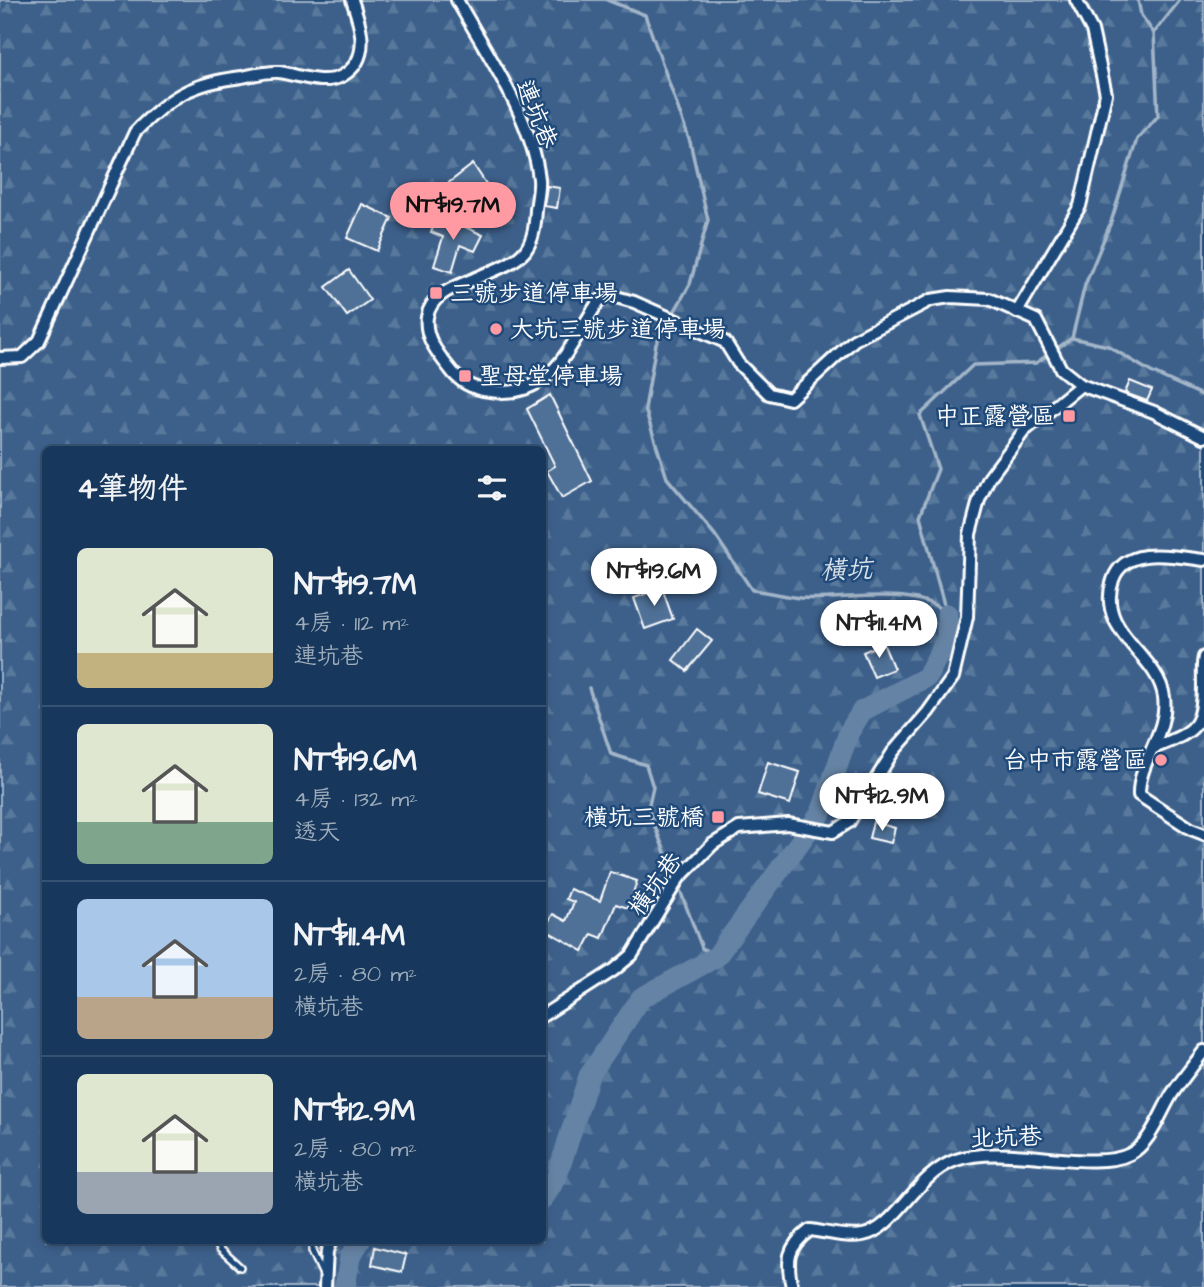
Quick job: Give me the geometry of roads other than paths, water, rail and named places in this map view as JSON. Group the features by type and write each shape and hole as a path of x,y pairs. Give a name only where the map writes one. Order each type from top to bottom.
{"street":[{"path":"0,358 22,357 39,341 135,132 160,106 182,91 216,80 275,72 326,81 340,77 357,65 363,42 352,0"},
{"name":"連坑巷","path":"457,0 512,99 539,179 535,227 524,252 507,264 433,300 427,316 427,332 436,350 455,376 474,389 508,394 526,391 560,363 599,301 609,295 634,302 725,342 737,363 769,394 790,399 854,340 931,300 950,297 989,299 1017,312"},
{"path":"1076,0 1092,30 1106,94 1080,206 1017,312 1036,320 1061,369 1082,385 1154,412 1204,437"},
{"name":"橫坑巷","path":"546,1013 614,970 632,955 679,878 713,844 739,828 788,824 833,832 849,822 893,752 928,712 953,677 967,617 970,534 979,500 989,478 1024,431 1082,385"},
{"path":"1204,560 1151,554 1121,566 1112,583 1110,608 1118,626 1161,682 1165,700 1154,748 1138,783 1139,794 1191,829 1204,834"},
{"path":"1154,748 1181,737 1198,725 1203,706 1204,657"},
{"name":"北坑巷","path":"792,1287 788,1265 794,1242 810,1230 862,1236 881,1229 926,1176 957,1160 1012,1154 1112,1160 1132,1154 1145,1141 1172,1093 1204,1051"},
{"path":"324,1283 330,1244"}],"lane":[{"path":"219,1244 240,1266"},
{"path":"313,1244 312,1251 324,1283"}],"waterway":[{"name":"橫坑","path":"607,0 645,15 690,142 708,220 690,284 656,344 645,409 667,478 715,535 752,590 817,599 898,596 917,599 947,614"},
{"path":"1138,0 1141,15 1153,32"},
{"path":"946,612 920,516 938,469 920,415 973,365 1036,363 1072,338 1085,285 1111,222 1137,139 1158,116 1154,33 1180,0"},
{"path":"1072,338 1108,346 1151,372 1204,396"},
{"name":"橫坑","path":"546,1194 556,1179 589,1076 641,998 716,957 821,813 849,732 862,711 927,677 947,638 947,614"},
{"path":"589,688 611,754 646,765 653,787 648,809 675,878"},
{"path":"678,885 702,948 716,957"},
{"name":"橫坑","path":"345,1287 350,1257 358,1244"}],"place":[{"name":"三號步道停車場","path":"436,293"},
{"name":"大坑三號步道停車場","path":"496,329"},
{"name":"聖母堂停車場","path":"465,376"},
{"name":"中正露營區","path":"1069,416"},
{"name":"台中市露營區","path":"1161,760"},
{"name":"橫坑三號橋","path":"718,817"}]}
